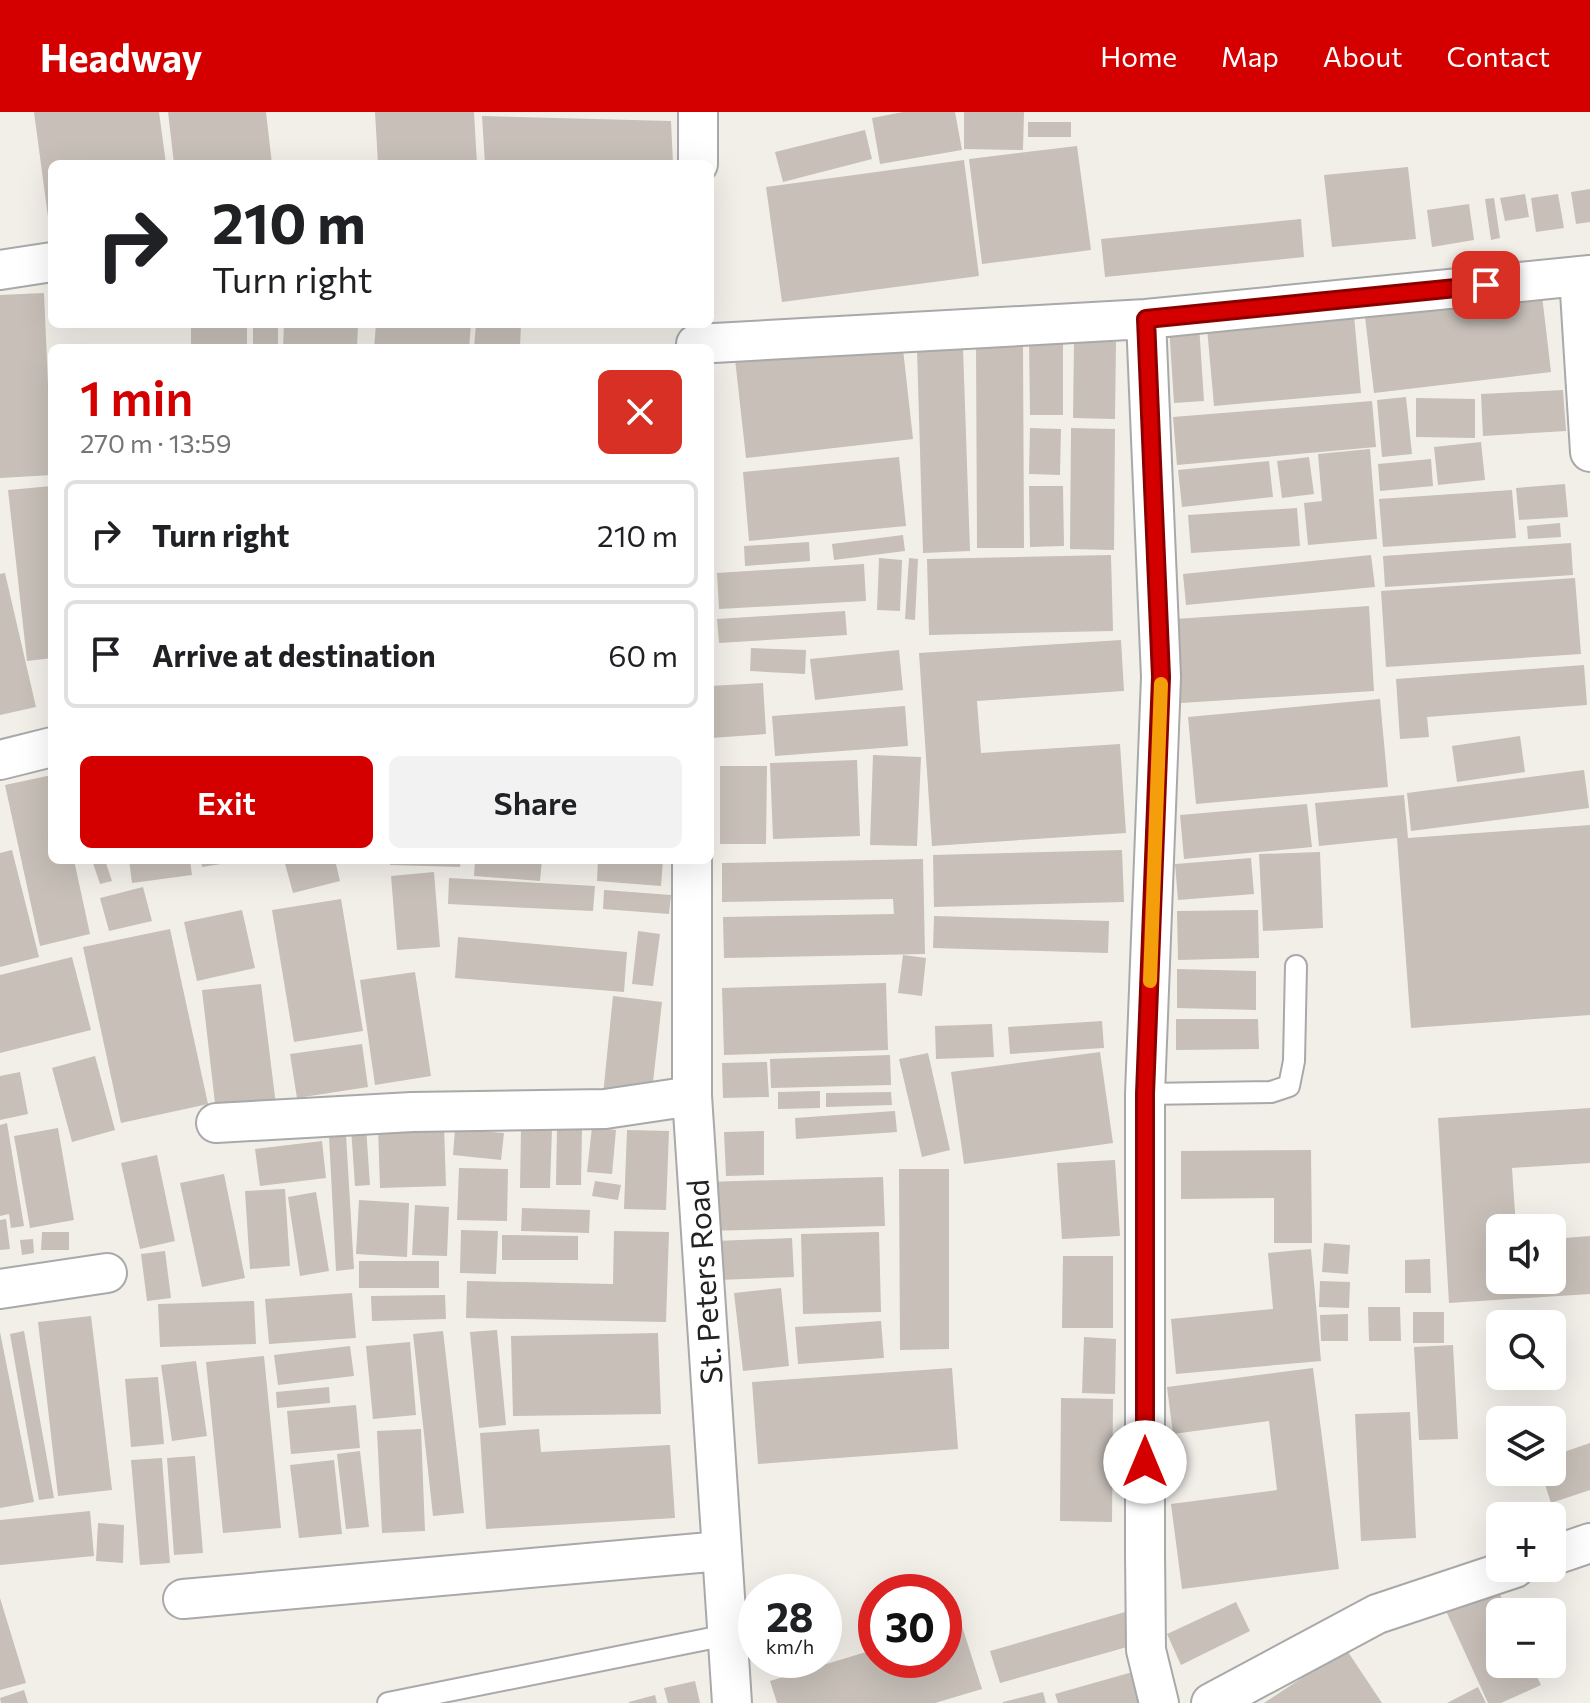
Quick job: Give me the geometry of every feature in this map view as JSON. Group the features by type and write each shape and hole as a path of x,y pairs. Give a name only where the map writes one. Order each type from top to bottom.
{"street":[{"path":"698,112 698,160"},
{"path":"0,270 48,263"},
{"path":"697,339 1146,319 1584,275 1590,452"},
{"path":"1146,319 1161,677 1145,1094 1146,1650 1159,1703"},
{"path":"0,760 48,748"},
{"name":"St. Peters Road","path":"692,864 692,1096 732,1703"},
{"path":"216,1123 412,1112 605,1109 692,1096"},
{"path":"0,1289 107,1273"},
{"path":"1566,1551 1590,1543"},
{"path":"183,1599 721,1551"},
{"path":"1211,1703 1377,1614 1486,1578"}],"lane":[{"path":"1145,1094 1271,1092 1289,1086 1294,1061 1296,966"},
{"path":"388,1703 727,1635"}],"building":[{"path":"34,112 159,112 165,160 48,160 48,217"},
{"path":"168,112 266,112 272,160 174,160"},
{"path":"375,112 474,112 477,160 378,160"},
{"path":"903,112 955,112 962,150 880,164 872,118"},
{"path":"964,112 1024,112 1023,150 964,149"},
{"path":"482,116 671,121 673,160 485,160"},
{"path":"1028,122 1071,122 1071,137 1028,137"},
{"path":"865,130 872,159 783,182 775,152"},
{"path":"1077,146 1091,250 982,264 969,159"},
{"path":"964,160 979,276 782,302 766,187"},
{"path":"1408,167 1416,239 1332,247 1324,175"},
{"path":"1590,189 1590,222 1576,224 1571,192"},
{"path":"1525,194 1529,217 1505,221 1500,198"},
{"path":"1558,194 1564,228 1536,232 1531,198"},
{"path":"1494,198 1500,238 1491,240 1485,199"},
{"path":"1469,204 1474,240 1432,247 1427,210"},
{"path":"1301,219 1304,257 1105,277 1101,239"},
{"path":"1541,287 1551,372 1374,393 1364,308"},
{"path":"44,293 48,475 0,478 0,295"},
{"path":"1354,315 1361,393 1214,406 1207,328"},
{"path":"1199,324 1204,401 1174,403 1169,326"},
{"path":"191,328 247,328 247,344 191,344"},
{"path":"253,328 278,328 278,344 253,344"},
{"path":"284,328 358,328 357,344 283,344"},
{"path":"376,328 471,328 469,344 374,344"},
{"path":"476,328 521,328 520,344 474,344"},
{"path":"902,340 913,439 746,458 735,359"},
{"path":"1029,340 1063,340 1063,415 1030,415"},
{"path":"1074,342 1116,342 1115,419 1073,418"},
{"path":"976,343 1023,343 1024,548 977,548"},
{"path":"963,348 970,551 923,553 917,349"},
{"path":"1563,390 1566,431 1483,436 1481,394"},
{"path":"1406,397 1412,454 1382,457 1377,400"},
{"path":"1416,398 1475,399 1475,438 1416,437"},
{"path":"1372,401 1376,447 1177,465 1173,417"},
{"path":"1030,428 1061,429 1060,475 1029,474"},
{"path":"1071,428 1115,429 1114,550 1070,549"},
{"path":"1481,442 1485,480 1438,485 1434,447"},
{"path":"1370,449 1377,539 1308,545 1304,503 1322,501 1318,454"},
{"path":"899,457 906,526 749,541 743,472"},
{"path":"1309,457 1314,494 1282,498 1277,461"},
{"path":"1431,459 1433,486 1380,491 1378,464"},
{"path":"1269,461 1273,497 1182,507 1178,470"},
{"path":"1565,484 1568,517 1519,520 1516,488"},
{"path":"48,486 48,658 27,661 8,490"},
{"path":"1029,486 1063,486 1064,546 1030,547"},
{"path":"1512,490 1516,538 1383,547 1379,499"},
{"path":"1297,508 1300,546 1191,553 1188,515"},
{"path":"1560,523 1561,537 1528,539 1527,526"},
{"path":"903,535 905,551 834,560 832,544"},
{"path":"809,542 810,561 745,566 744,546"},
{"path":"1571,543 1573,575 1385,587 1383,556"},
{"path":"1111,555 1113,631 929,635 927,559"},
{"path":"1371,555 1375,587 1186,605 1183,574"},
{"path":"879,558 902,560 900,611 877,610"},
{"path":"909,558 918,559 915,620 905,619"},
{"path":"864,564 866,601 719,609 717,573"},
{"path":"5,573 36,707 0,715 0,574"},
{"path":"1575,578 1581,654 1386,667 1381,591"},
{"path":"1369,606 1374,691 1181,703 1175,619"},
{"path":"845,611 847,635 719,643 717,619"},
{"path":"1121,640 1124,691 977,701 981,753 1120,744 1126,833 932,846 919,653"},
{"path":"751,648 806,650 805,674 750,671"},
{"path":"899,650 903,690 815,700 810,659"},
{"path":"1584,665 1587,705 1427,717 1429,737 1400,739 1396,679"},
{"path":"763,683 766,734 714,738 714,686"},
{"path":"1380,699 1388,787 1196,804 1188,717"},
{"path":"905,706 908,746 775,756 772,716"},
{"path":"1520,736 1525,772 1457,782 1452,746"},
{"path":"873,755 921,757 917,846 870,845"},
{"path":"857,760 860,836 773,839 770,763"},
{"path":"720,766 767,766 766,844 720,844"},
{"path":"1584,770 1589,808 1411,831 1407,793"},
{"path":"48,776 48,864 75,864 90,934 40,946 5,785"},
{"path":"1404,795 1408,838 1590,825 1590,1015 1411,1028 1397,838 1319,846 1315,803"},
{"path":"1307,804 1312,847 1184,859 1180,815"},
{"path":"12,850 39,957 0,967 0,853"},
{"path":"1122,850 1124,902 934,907 933,855"},
{"path":"1320,852 1323,928 1263,931 1259,854"},
{"path":"1251,858 1254,894 1178,900 1175,864"},
{"path":"923,859 925,954 724,958 723,917 894,914 893,899 722,902 722,863"},
{"path":"93,864 106,864 112,881 100,884"},
{"path":"130,864 191,864 192,875 132,883"},
{"path":"285,864 336,864 340,881 293,893"},
{"path":"390,864 460,864 460,867"},
{"path":"475,864 542,864 540,881 474,876"},
{"path":"598,864 663,864 661,886 597,881"},
{"path":"434,872 440,947 397,950 391,876"},
{"path":"449,878 595,886 593,911 448,904"},
{"path":"143,887 152,921 109,931 100,898"},
{"path":"604,890 671,895 669,914 603,909"},
{"path":"341,899 363,1031 294,1042 272,910"},
{"path":"242,910 255,968 197,981 184,922"},
{"path":"1258,910 1259,958 1178,960 1177,911"},
{"path":"934,916 1109,921 1108,953 933,948"},
{"path":"170,929 208,1104 121,1123 83,947"},
{"path":"638,931 660,934 653,986 632,984"},
{"path":"458,937 627,952 624,992 455,978"},
{"path":"903,955 926,958 922,996 898,993"},
{"path":"72,957 91,1030 0,1053 0,975"},
{"path":"1177,969 1256,971 1256,1010 1177,1008"},
{"path":"415,972 431,1076 375,1085 360,980"},
{"path":"886,983 888,1050 724,1055 722,988"},
{"path":"261,984 276,1105 216,1112 202,990"},
{"path":"613,996 662,1002 651,1100 603,1095"},
{"path":"1176,1019 1258,1019 1259,1049 1176,1050"},
{"path":"1102,1021 1104,1048 1010,1054 1008,1027"},
{"path":"992,1024 994,1057 936,1059 935,1026"},
{"path":"362,1044 368,1087 297,1098 290,1054"},
{"path":"1100,1052 1113,1143 964,1164 951,1072"},
{"path":"928,1053 950,1150 922,1157 899,1059"},
{"path":"890,1055 891,1085 771,1088 770,1059"},
{"path":"95,1056 115,1130 72,1142 52,1068"},
{"path":"767,1062 769,1097 723,1098 722,1063"},
{"path":"20,1072 28,1114 0,1120 0,1076"},
{"path":"820,1091 820,1108 778,1109 778,1092"},
{"path":"891,1092 892,1105 826,1107 826,1093"},
{"path":"1590,1108 1590,1163 1512,1168 1515,1214 1486,1214 1486,1294 1566,1294 1566,1238 1590,1236 1590,1294 1449,1303 1438,1118"},
{"path":"895,1111 897,1132 796,1139 795,1118"},
{"path":"7,1123 24,1226 11,1228 9,1214 0,1216 0,1125"},
{"path":"444,1125 446,1186 380,1188 378,1127"},
{"path":"366,1127 370,1185 355,1186 351,1128"},
{"path":"557,1127 582,1127 581,1185 556,1185"},
{"path":"592,1127 616,1130 612,1174 587,1172"},
{"path":"58,1128 74,1220 30,1228 14,1136"},
{"path":"521,1128 552,1129 550,1188 520,1188"},
{"path":"455,1129 504,1133 501,1160 453,1155"},
{"path":"627,1130 669,1131 666,1210 624,1209"},
{"path":"764,1131 764,1175 726,1176 724,1132"},
{"path":"346,1135 354,1269 336,1271 329,1136"},
{"path":"322,1141 326,1178 260,1186 255,1149"},
{"path":"1311,1150 1312,1243 1274,1243 1274,1198 1181,1199 1181,1151"},
{"path":"157,1155 175,1241 140,1249 121,1163"},
{"path":"1115,1160 1120,1236 1062,1239 1057,1163"},
{"path":"459,1168 508,1169 507,1221 457,1220"},
{"path":"899,1169 949,1169 949,1349 900,1350"},
{"path":"224,1174 245,1278 202,1287 180,1183"},
{"path":"883,1177 885,1226 706,1231 705,1182"},
{"path":"595,1181 621,1185 618,1200 592,1196"},
{"path":"285,1189 290,1266 250,1269 245,1191"},
{"path":"316,1192 329,1271 300,1276 288,1197"},
{"path":"359,1200 409,1203 407,1257 356,1254"},
{"path":"415,1205 449,1207 447,1256 412,1255"},
{"path":"522,1208 590,1210 589,1233 521,1231"},
{"path":"6,1219 10,1249 0,1250 0,1220"},
{"path":"461,1230 498,1231 496,1274 460,1273"},
{"path":"614,1231 669,1232 666,1322 466,1318 467,1281 613,1284"},
{"path":"42,1232 69,1232 69,1250 41,1250"},
{"path":"879,1232 881,1312 803,1314 801,1234"},
{"path":"502,1235 578,1236 578,1260 502,1260"},
{"path":"792,1238 794,1277 718,1280 716,1241"},
{"path":"33,1239 34,1253 22,1255 20,1240"},
{"path":"1324,1243 1350,1245 1348,1274 1322,1272"},
{"path":"1311,1249 1321,1361 1176,1374 1171,1319 1273,1309 1268,1253"},
{"path":"165,1251 171,1298 147,1301 141,1254"},
{"path":"1063,1256 1113,1256 1113,1328 1062,1328"},
{"path":"1430,1259 1431,1293 1405,1293 1405,1260"},
{"path":"359,1261 439,1261 439,1288 359,1288"},
{"path":"1320,1281 1350,1282 1349,1308 1319,1307"},
{"path":"781,1288 789,1366 743,1371 734,1293"},
{"path":"352,1293 356,1338 269,1344 265,1299"},
{"path":"445,1295 446,1319 372,1321 371,1296"},
{"path":"254,1301 256,1344 160,1347 158,1304"},
{"path":"1368,1307 1400,1307 1401,1341 1369,1341"},
{"path":"1413,1312 1444,1312 1444,1343 1413,1343"},
{"path":"1348,1314 1348,1341 1321,1341 1320,1315"},
{"path":"91,1316 112,1490 58,1496 38,1322"},
{"path":"881,1321 884,1358 798,1364 795,1327"},
{"path":"497,1330 506,1425 479,1428 470,1332"},
{"path":"24,1331 54,1498 39,1500 10,1334"},
{"path":"443,1331 464,1513 433,1516 413,1334"},
{"path":"0,1332 34,1502 0,1508"},
{"path":"658,1333 661,1414 513,1416 511,1336"},
{"path":"1084,1337 1116,1339 1115,1394 1082,1393"},
{"path":"410,1342 416,1415 373,1419 366,1346"},
{"path":"1453,1345 1458,1439 1419,1440 1414,1347"},
{"path":"350,1346 354,1376 278,1385 274,1355"},
{"path":"264,1356 281,1528 223,1533 206,1362"},
{"path":"196,1361 207,1436 172,1441 161,1365"},
{"path":"952,1368 958,1449 758,1464 752,1382"},
{"path":"1313,1368 1339,1569 1182,1589 1171,1504 1277,1490 1269,1421 1173,1434 1167,1387"},
{"path":"158,1377 164,1444 131,1447 125,1379"},
{"path":"329,1387 330,1403 277,1408 276,1392"},
{"path":"1061,1398 1113,1399 1112,1522 1060,1521"},
{"path":"356,1405 360,1448 291,1454 287,1411"},
{"path":"1410,1412 1416,1538 1361,1541 1355,1414"},
{"path":"421,1429 425,1531 382,1533 377,1431"},
{"path":"539,1429 541,1452 670,1445 675,1518 486,1529 480,1433"},
{"path":"1590,1443 1590,1490 1551,1502 1546,1486 1566,1486 1566,1451"},
{"path":"360,1451 369,1527 346,1529 337,1454"},
{"path":"195,1456 203,1553 174,1555 167,1458"},
{"path":"162,1458 170,1563 140,1565 131,1460"},
{"path":"334,1460 342,1534 299,1538 290,1465"},
{"path":"90,1511 94,1556 0,1565 0,1520"},
{"path":"98,1523 124,1525 123,1563 96,1561"},
{"path":"1497,1588 1502,1598 1486,1598 1486,1678 1538,1678 1541,1685 1501,1703 1488,1703 1446,1611"},
{"path":"0,1598 26,1683 0,1690"},
{"path":"1236,1602 1250,1631 1181,1665 1167,1634"},
{"path":"1125,1612 1134,1645 1000,1683 990,1651"},
{"path":"962,1626 982,1689 935,1703 777,1703 770,1681 780,1678 842,1678 842,1659 858,1654 858,1678 962,1678"},
{"path":"1346,1649 1382,1703 1264,1703"},
{"path":"1136,1671 1145,1703 1058,1703 1055,1694"},
{"path":"695,1681 700,1703 668,1703 664,1688"},
{"path":"1478,1687 1486,1703 1447,1703"},
{"path":"24,1690 28,1703 1,1703 0,1698"},
{"path":"1043,1692 1046,1703 1003,1703 1003,1702"},
{"path":"655,1695 657,1703 629,1703 629,1702"}],"slow traffic":[{"path":"1150,981 1161,684"}],"route":[{"path":"1145,1462 1145,1094 1161,677 1146,319 1486,285"}]}
